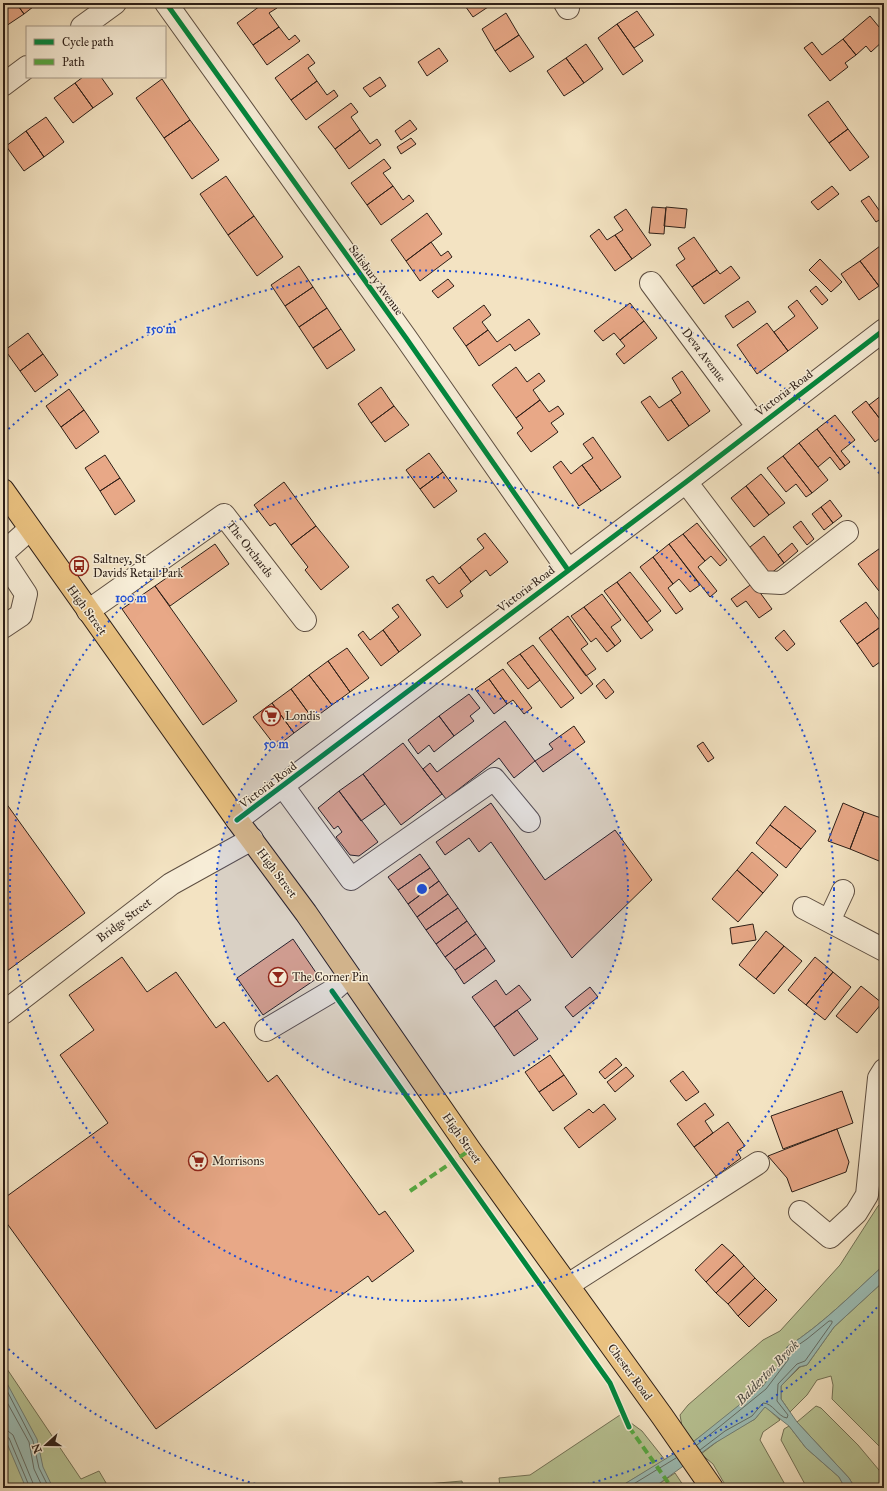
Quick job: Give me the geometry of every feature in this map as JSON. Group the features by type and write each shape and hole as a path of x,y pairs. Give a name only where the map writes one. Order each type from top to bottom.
{"main road":[{"name":"High Street","path":"3,490 237,820 306,913 470,1150 547,1257"},
{"name":"Chester Road","path":"547,1257 712,1488"}],"street":[{"path":"83,26 115,3"},
{"name":"Salisbury Avenue","path":"166,3 406,338 568,570"},
{"path":"3,85 26,69"},
{"name":"Deva Avenue","path":"650,283 756,426"},
{"name":"Victoria Road","path":"237,820 686,482 756,426 884,330"},
{"path":"686,482 762,582 781,583 847,532"},
{"name":"The Orchards","path":"88,611 224,515 305,620"},
{"path":"3,553 30,529"},
{"path":"3,559 26,594 22,615 3,627"},
{"path":"283,786 350,879 494,779 529,821"},
{"name":"Bridge Street","path":"3,1013 171,884 252,839"},
{"path":"829,921 843,892"},
{"path":"804,908 884,950"},
{"path":"266,1030 332,991 349,976"},
{"path":"800,1212 830,1237 856,1213 867,1195 878,1078 884,1070"},
{"path":"568,1285 758,1163"}],"green space":[{"path":"884,1200 884,1265 825,1318 787,1347 781,1361 761,1388 733,1412 693,1442 682,1426 680,1415 688,1405 763,1340 780,1331 840,1265 878,1206"},
{"path":"884,1281 884,1329 880,1334 884,1339 884,1451 832,1399 833,1385 831,1376 817,1380 807,1395 790,1412 781,1399 781,1386 800,1367 807,1365 834,1327"},
{"path":"3,1363 81,1479 99,1471 109,1488 3,1488"},
{"path":"765,1406 780,1420 763,1432 760,1440 787,1488 727,1488 713,1464 701,1454 727,1434 755,1419"},
{"path":"816,1406 821,1408 858,1445 884,1476 884,1488 855,1488 849,1478 797,1422"},
{"path":"620,1415 642,1431 665,1460 618,1488 500,1488 499,1478 530,1475"},
{"path":"789,1426 806,1448 839,1477 845,1488 807,1488 781,1440 784,1429"},
{"path":"675,1473 685,1488 653,1488"},
{"path":"462,1481 463,1488 378,1488"}],"water":[{"path":"884,1265 884,1281 834,1327 807,1365 799,1367 781,1386 781,1399 797,1422 849,1478 855,1488 845,1488 839,1477 806,1448 789,1426 765,1407 755,1419 715,1443 653,1488 618,1488 693,1442 763,1386 784,1358 787,1347 825,1318"},
{"path":"3,1376 37,1439 43,1467 53,1488 26,1488 3,1434"}],"building":[{"path":"3,3 16,3 24,14 3,28"},
{"path":"16,3 38,3 24,14"},
{"path":"264,3 273,3 277,8 269,13 279,27 253,45 237,23"},
{"path":"463,3 494,3 473,17"},
{"path":"637,11 654,35 634,48 617,24"},
{"path":"506,13 519,35 495,51 482,29"},
{"path":"870,16 884,33 884,40 871,52 866,46 856,55 843,39"},
{"path":"617,24 643,61 623,75 598,38"},
{"path":"279,27 289,40 295,35 300,41 267,65 253,45"},
{"path":"519,35 534,57 510,72 495,51"},
{"path":"843,39 856,55 845,63 848,67 830,81 804,48 812,42 822,55"},
{"path":"586,44 603,69 584,83 566,58"},
{"path":"439,48 448,61 427,76 418,62"},
{"path":"308,54 315,63 308,68 317,81 291,100 275,78"},
{"path":"566,58 584,83 564,96 547,71"},
{"path":"380,77 386,86 370,97 363,88"},
{"path":"82,78 102,78 113,94 93,108 75,83"},
{"path":"162,79 190,120 164,138 136,98"},
{"path":"317,81 327,95 334,90 338,96 306,120 291,100"},
{"path":"75,83 93,108 73,123 54,98"},
{"path":"828,101 848,129 829,143 808,115"},
{"path":"351,103 358,112 351,117 360,130 335,149 318,127"},
{"path":"46,117 64,142 44,157 26,131"},
{"path":"190,120 219,160 192,179 164,138"},
{"path":"410,120 417,129 401,140 395,131"},
{"path":"848,129 869,157 850,171 829,143"},
{"path":"360,130 370,144 377,139 381,145 349,169 335,149"},
{"path":"26,131 44,157 24,171 6,146"},
{"path":"411,138 416,144 401,154 397,147"},
{"path":"384,159 391,168 383,173 393,186 367,205 351,183"},
{"path":"226,176 254,216 228,235 200,194"},
{"path":"393,186 403,200 409,195 414,201 381,225 367,205"},
{"path":"832,186 839,194 818,210 811,202"},
{"path":"869,196 884,217 876,222 861,201"},
{"path":"652,207 666,208 664,234 649,233"},
{"path":"666,207 687,209 685,228 664,226"},
{"path":"626,209 651,245 632,259 615,235 623,230 614,217"},
{"path":"427,213 442,234 406,261 391,240"},
{"path":"254,216 283,257 257,276 228,235"},
{"path":"599,229 607,240 615,235 632,259 615,271 590,236"},
{"path":"694,237 717,270 692,287 676,265 685,259 678,248"},
{"path":"431,242 441,256 448,251 452,257 420,281 406,261"},
{"path":"880,246 884,252 884,282 879,286 860,261"},
{"path":"820,259 842,282 831,292 809,270"},
{"path":"860,261 879,286 859,300 841,274"},
{"path":"299,266 313,287 285,306 271,285"},
{"path":"731,266 740,278 704,304 692,287 717,270 720,274"},
{"path":"448,279 454,286 438,298 432,291"},
{"path":"816,286 828,300 822,305 810,291"},
{"path":"313,287 327,308 299,327 285,306"},
{"path":"797,300 818,328 788,351 774,332 795,316 788,307"},
{"path":"748,301 756,312 733,328 725,316"},
{"path":"630,303 644,321 620,340 614,333 603,341 594,331"},
{"path":"484,305 491,315 482,322 488,330 466,346 453,328"},
{"path":"327,308 341,329 313,348 299,327"},
{"path":"529,319 540,334 515,351 510,344 479,366 466,346 488,330 497,342"},
{"path":"644,321 657,338 624,364 616,354 625,346 620,340"},
{"path":"767,323 788,351 757,374 737,345"},
{"path":"341,329 355,350 327,369 313,348"},
{"path":"28,333 43,354 20,371 5,350"},
{"path":"43,354 58,375 35,392 20,371"},
{"path":"516,367 527,382 539,373 545,381 533,390 540,400 516,418 492,385"},
{"path":"682,371 710,411 689,426 671,400 681,393 672,378"},
{"path":"381,387 394,406 371,423 358,404"},
{"path":"69,389 84,410 61,427 46,406"},
{"path":"882,395 884,398 884,424 869,405"},
{"path":"650,396 659,408 671,400 689,426 668,441 641,402"},
{"path":"540,400 549,412 558,406 564,414 551,423 558,432 531,452 517,433 523,428 516,418"},
{"path":"866,401 884,424 884,435 875,442 852,412"},
{"path":"394,406 409,425 385,442 371,423"},
{"path":"84,410 99,432 76,449 61,427"},
{"path":"835,415 855,440 841,451 850,462 845,466 817,429"},
{"path":"817,429 845,466 840,470 830,457 818,467 799,443"},
{"path":"593,437 621,477 601,491 582,465 593,458 583,444"},
{"path":"799,443 828,480 812,493 783,456"},
{"path":"429,453 443,472 420,489 406,470"},
{"path":"105,455 120,478 100,491 85,468"},
{"path":"783,456 812,493 806,497 796,484 786,492 767,468"},
{"path":"561,461 571,474 582,465 601,491 579,506 553,467"},
{"path":"443,472 457,491 434,508 420,489"},
{"path":"761,474 785,503 769,515 746,486"},
{"path":"120,478 135,501 115,515 100,491"},
{"path":"284,482 316,526 291,545 275,523 270,526 254,505"},
{"path":"746,486 769,515 754,527 731,498"},
{"path":"830,500 842,516 833,523 821,507"},
{"path":"821,507 833,523 824,530 812,514"},
{"path":"801,521 814,539 807,545 793,527"},
{"path":"697,523 727,560 720,566 711,556 705,561 683,534"},
{"path":"316,526 349,567 321,590 305,570 308,567 291,545"},
{"path":"485,533 508,562 490,576 486,570 471,582 460,567 484,548 477,539"},
{"path":"683,534 705,561 698,567 717,591 710,597 669,544"},
{"path":"764,536 784,563 770,574 750,547"},
{"path":"792,543 798,551 784,563 778,555"},
{"path":"215,544 229,564 170,606 155,586"},
{"path":"669,544 700,585 690,592 679,579 673,584 653,557"},
{"path":"883,546 884,588 879,591 858,564"},
{"path":"653,557 673,584 668,588 683,609 676,614 640,567"},
{"path":"460,567 471,582 460,591 463,596 447,608 426,580 433,576 439,584"},
{"path":"630,572 661,611 647,622 617,582"},
{"path":"617,582 653,630 641,639 604,591"},
{"path":"753,583 772,609 759,618 746,601 737,607 731,599"},
{"path":"155,586 237,701 203,725 122,609"},
{"path":"602,594 621,620 611,627 621,641 615,646 584,607"},
{"path":"866,602 883,625 857,644 840,621"},
{"path":"398,604 421,635 399,652 383,630 399,617 392,608"},
{"path":"584,607 615,646 607,652 596,638 591,642 571,616"},
{"path":"568,616 588,644 581,649 596,669 586,676 551,629"},
{"path":"883,625 884,659 873,667 857,644"},
{"path":"551,629 593,684 581,694 539,638"},
{"path":"383,630 399,652 381,666 358,635 363,631 370,640"},
{"path":"784,630 795,644 787,651 775,638"},
{"path":"533,645 574,698 561,708 520,654"},
{"path":"347,648 369,678 350,692 328,661"},
{"path":"520,654 540,680 528,689 507,663"},
{"path":"328,661 350,692 332,705 309,675"},
{"path":"503,669 532,708 524,714 513,700 507,704 489,679"},
{"path":"309,675 332,705 313,719 291,689"},
{"path":"489,679 507,704 494,714 475,689"},
{"path":"604,679 614,692 606,699 596,686"},
{"path":"291,689 313,719 294,733 272,703"},
{"path":"469,694 480,708 470,716 474,721 454,736 439,716"},
{"path":"272,703 294,733 276,747 253,717"},
{"path":"439,716 454,736 434,752 429,745 418,754 408,740"},
{"path":"505,721 535,761 514,778 499,758 446,799 423,769 430,763 437,772"},
{"path":"574,726 585,742 543,772 535,761 553,749 549,744"},
{"path":"703,742 714,758 708,762 697,746"},
{"path":"403,743 442,794 401,825 363,774"},
{"path":"363,774 385,804 361,821 339,791"},
{"path":"339,791 378,842 359,856 350,855 336,837 342,832 338,826 334,829 318,808"},
{"path":"3,799 85,913 3,974"},
{"path":"491,803 545,880 615,830 652,880 572,958 491,842 479,852 469,838 445,855 436,842"},
{"path":"843,803 864,812 850,849 828,841"},
{"path":"785,806 816,831 801,849 770,825"},
{"path":"864,812 884,819 884,863 850,849"},
{"path":"770,825 801,849 786,868 756,843"},
{"path":"752,852 778,875 763,893 737,870"},
{"path":"420,854 430,868 398,890 388,877"},
{"path":"430,868 439,881 408,904 398,890"},
{"path":"737,870 763,893 738,922 712,899"},
{"path":"439,881 448,894 417,917 408,904"},
{"path":"448,894 458,908 426,930 417,917"},
{"path":"458,908 467,921 436,944 426,930"},
{"path":"467,921 476,934 445,957 436,944"},
{"path":"753,924 756,940 732,944 730,928"},
{"path":"766,931 784,946 756,979 739,965"},
{"path":"476,934 486,948 455,970 445,957"},
{"name":"The Corner Pin","path":"293,939 319,977 263,1015 237,978"},
{"path":"784,946 802,961 774,994 756,979"},
{"path":"486,948 495,961 464,984 455,970"},
{"name":"Morrisons","path":"122,957 147,992 176,972 216,1028 224,1022 268,1082 277,1075 379,1215 385,1211 414,1251 372,1282 368,1276 156,1429 3,1218 3,1199 108,1123 60,1055 94,1030 69,995"},
{"path":"815,957 833,972 806,1005 788,990"},
{"path":"833,972 851,987 825,1020 806,1005"},
{"path":"496,980 506,995 519,985 531,1000 494,1027 472,997"},
{"path":"861,986 882,1003 857,1033 836,1016"},
{"path":"590,987 598,997 573,1017 565,1007"},
{"path":"517,1010 538,1039 514,1056 494,1027"},
{"path":"550,1055 564,1075 539,1092 525,1072"},
{"path":"616,1058 622,1065 605,1079 599,1072"},
{"path":"626,1067 634,1076 615,1092 607,1082"},
{"path":"683,1071 699,1092 686,1101 670,1081"},
{"path":"564,1075 577,1094 553,1111 539,1092"},
{"path":"842,1091 853,1123 783,1149 771,1116"},
{"path":"705,1103 714,1115 705,1121 713,1133 694,1147 677,1124"},
{"path":"604,1104 616,1119 579,1148 564,1128 589,1109 593,1113"},
{"path":"728,1122 745,1146 737,1151 741,1158 716,1176 694,1147"},
{"path":"837,1129 849,1162 846,1172 792,1192 787,1178 768,1156"},
{"path":"722,1244 734,1255 706,1282 695,1270"},
{"path":"734,1255 744,1266 716,1293 706,1282"},
{"path":"744,1266 755,1278 728,1304 716,1293"},
{"path":"755,1278 766,1289 738,1316 728,1304"},
{"path":"766,1289 777,1300 749,1327 738,1316"}],"marked path":[{"path":"410,1191 470,1150"},
{"path":"629,1427 672,1488"}],"cycle path":[{"path":"166,3 406,338 568,570"},
{"path":"237,820 686,482 884,330"},
{"path":"332,991 610,1383 629,1427"}],"place":[{"name":"Saltney, St Davids Retail Park","path":"79,566"},
{"name":"Londis","path":"271,716"},
{"name":"The Corner Pin","path":"278,977"},
{"name":"Morrisons","path":"198,1161"}],"water label":[{"name":"Balderton Brook","path":"767,1372"}]}
